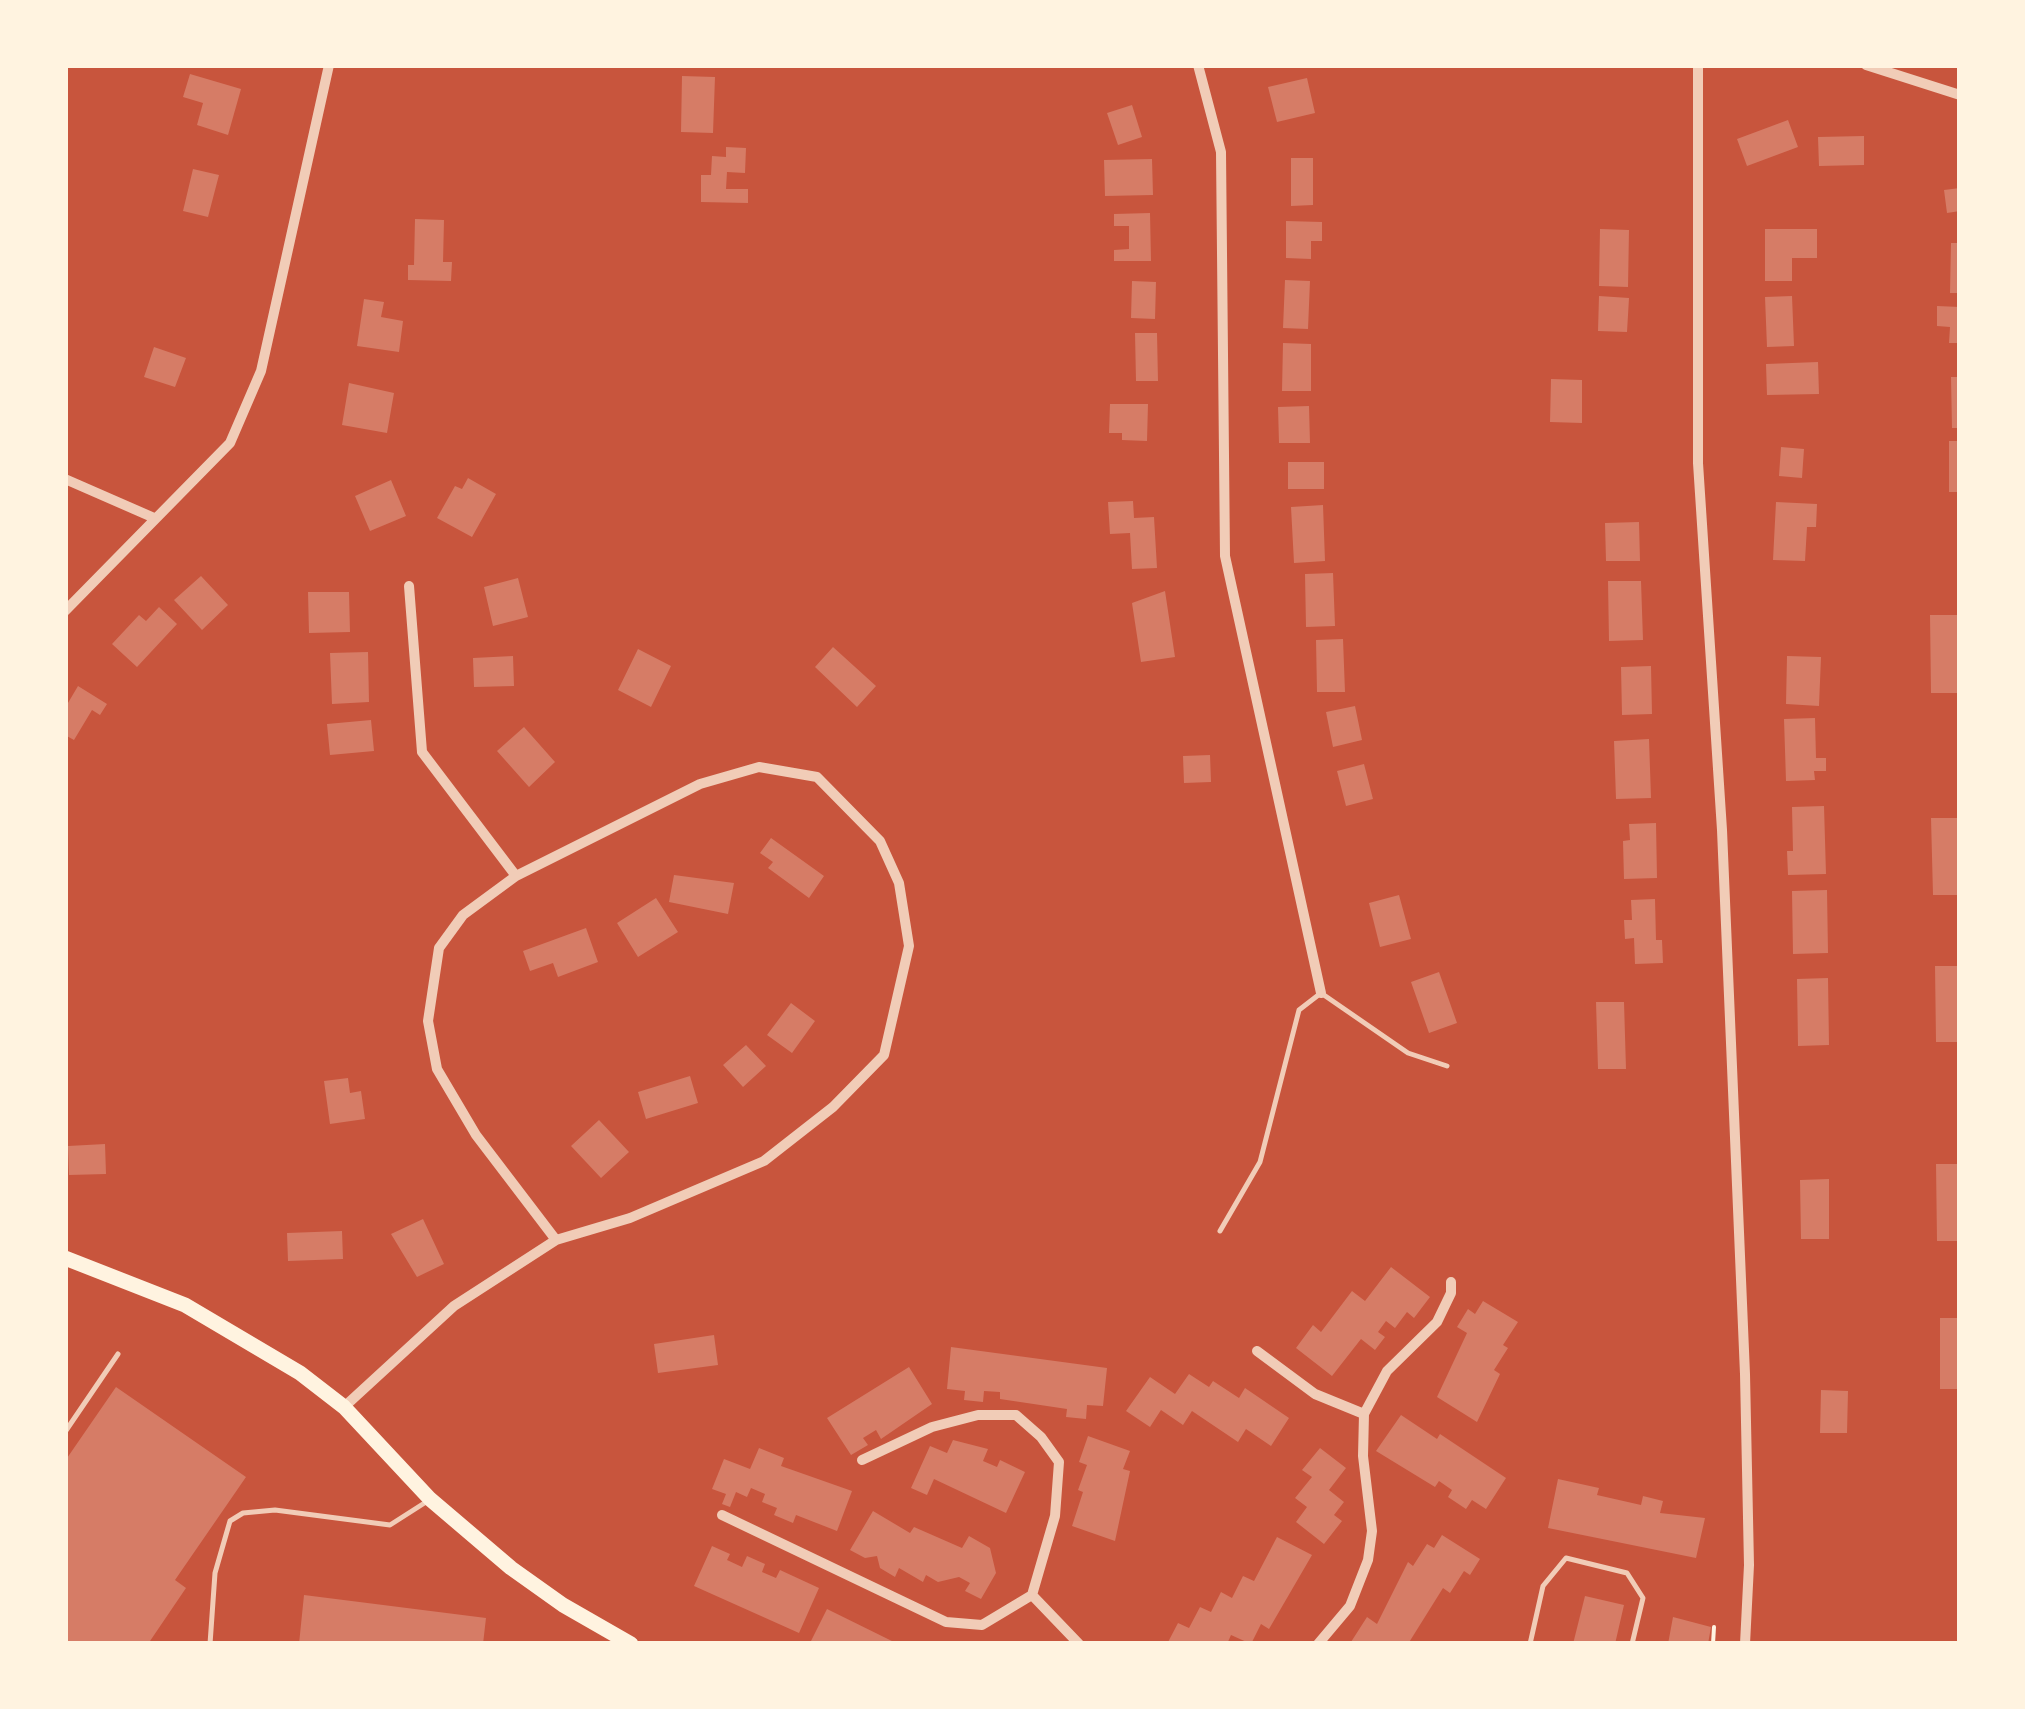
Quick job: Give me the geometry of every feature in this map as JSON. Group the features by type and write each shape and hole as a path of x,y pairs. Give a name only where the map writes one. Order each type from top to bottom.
{"main road":[{"path":"65,1258 148,1288 234,1330 344,1407 430,1499 511,1568 631,1644"}],"street":[{"path":"65,611 152,518 190,488 230,443 261,371 329,65"},
{"path":"1198,65 1220,152 1225,556 1321,992"},
{"path":"1698,65 1698,463 1722,830 1745,1374 1749,1565 1745,1644"},
{"path":"1866,65 1960,95"},
{"path":"65,479 152,518"},
{"path":"409,586 422,752 516,876"},
{"path":"344,1407 454,1306 556,1240 630,1218 764,1161 832,1106 884,1055 909,946 899,883 880,841 818,776 759,767 700,784 516,876 463,915 439,948 428,1021 437,1069 476,1135 556,1240"},
{"path":"1318,1644 1350,1606 1368,1560 1372,1531 1363,1456 1364,1414 1388,1371 1437,1322 1452,1293 1452,1282"},
{"path":"1256,1350 1315,1394 1364,1414"},
{"path":"722,1515 946,1622 982,1625 1032,1595 1055,1516 1058,1462 1041,1437 1016,1415 978,1415 932,1427 862,1460"},
{"path":"1032,1595 1079,1644"}],"lane":[{"path":"1220,1231 1260,1162 1299,1010 1321,992 1408,1052 1446,1066"},
{"path":"65,1432 118,1354"},
{"path":"210,1644 215,1573 230,1521 243,1513 276,1510 390,1526 430,1499"},
{"path":"1530,1644 1543,1586 1566,1558 1627,1574 1643,1598 1632,1644"}],"path":[{"path":"1713,1644 1714,1628"}],"building":[{"path":"190,74 241,89 228,135 197,125 203,103 183,97"},
{"path":"682,76 715,77 713,133 681,132"},
{"path":"1307,78 1315,113 1277,122 1268,87"},
{"path":"1132,105 1142,137 1118,145 1107,113"},
{"path":"1788,120 1798,147 1747,166 1737,139"},
{"path":"1864,136 1864,165 1819,166 1818,137"},
{"path":"726,147 746,148 745,173 727,172 726,189 748,189 748,203 701,202 701,175 711,175 712,156 726,157"},
{"path":"1291,158 1313,158 1313,205 1291,206"},
{"path":"1152,159 1153,195 1105,196 1104,160"},
{"path":"193,169 219,175 208,217 183,211"},
{"path":"1960,188 1960,211 1947,213 1944,190"},
{"path":"1150,213 1151,261 1114,261 1114,250 1129,249 1129,226 1114,226 1114,214"},
{"path":"415,219 444,220 443,262 452,262 451,281 408,280 408,265 414,265"},
{"path":"1286,221 1322,222 1322,241 1311,241 1311,259 1286,258"},
{"path":"1600,229 1629,230 1628,287 1599,286"},
{"path":"1765,229 1817,229 1817,258 1792,258 1792,281 1765,281"},
{"path":"1951,243 1960,243 1960,293 1950,293"},
{"path":"1285,280 1310,281 1308,329 1283,328"},
{"path":"1132,281 1156,282 1155,319 1131,318"},
{"path":"1599,296 1629,298 1627,332 1598,331"},
{"path":"1792,296 1794,346 1767,347 1765,297"},
{"path":"364,299 384,302 381,317 403,321 399,352 357,346"},
{"path":"1937,306 1960,307 1960,343 1949,343 1950,327 1937,326"},
{"path":"1135,333 1157,333 1158,381 1136,381"},
{"path":"1283,343 1311,344 1311,391 1282,391"},
{"path":"154,347 186,358 175,387 144,377"},
{"path":"1818,362 1819,394 1767,395 1766,364"},
{"path":"1951,377 1960,377 1960,428 1952,428"},
{"path":"1551,379 1582,380 1582,423 1550,422"},
{"path":"349,383 394,393 387,433 342,425"},
{"path":"1110,404 1148,404 1147,441 1122,440 1122,433 1109,433"},
{"path":"1309,406 1310,443 1279,443 1278,407"},
{"path":"1949,441 1960,441 1960,492 1949,492"},
{"path":"1781,447 1804,449 1802,478 1779,476"},
{"path":"1288,462 1324,462 1324,489 1288,489"},
{"path":"468,478 496,494 472,537 437,518 455,486 462,489"},
{"path":"391,480 406,516 370,531 355,496"},
{"path":"1133,501 1134,518 1154,517 1157,568 1132,569 1130,533 1110,534 1108,502"},
{"path":"1776,502 1817,504 1816,527 1807,527 1805,561 1773,560"},
{"path":"1323,505 1325,561 1294,563 1291,507"},
{"path":"1639,522 1640,561 1606,561 1605,523"},
{"path":"1333,573 1335,626 1306,627 1305,574"},
{"path":"201,576 228,605 202,630 174,600"},
{"path":"518,578 528,617 493,626 484,587"},
{"path":"1608,581 1641,581 1643,640 1609,641"},
{"path":"1165,591 1175,657 1141,662 1132,603"},
{"path":"308,592 349,592 350,632 309,633"},
{"path":"159,607 177,624 137,667 112,644 139,615 146,621"},
{"path":"1930,615 1960,615 1960,693 1931,693"},
{"path":"1343,639 1345,692 1317,692 1316,640"},
{"path":"833,647 876,686 857,707 815,667"},
{"path":"638,649 671,666 651,707 618,690"},
{"path":"368,652 369,702 332,704 330,653"},
{"path":"513,656 514,686 474,687 473,658"},
{"path":"1787,656 1821,657 1819,706 1786,704"},
{"path":"1651,666 1652,714 1622,715 1621,667"},
{"path":"78,686 107,704 100,715 92,710 74,740 65,735 65,708"},
{"path":"1355,706 1362,740 1333,747 1326,712"},
{"path":"1815,718 1816,758 1826,758 1826,771 1814,771 1815,780 1786,781 1784,719"},
{"path":"371,720 374,751 330,755 327,724"},
{"path":"524,727 555,762 529,787 497,751"},
{"path":"1649,739 1651,798 1616,799 1614,741"},
{"path":"1210,755 1211,782 1184,783 1183,756"},
{"path":"1364,764 1373,799 1346,806 1337,771"},
{"path":"1824,806 1826,874 1788,875 1787,851 1793,851 1792,807"},
{"path":"1931,818 1960,818 1960,895 1933,895"},
{"path":"1656,823 1657,878 1624,879 1623,841 1630,840 1629,824"},
{"path":"771,838 824,876 809,898 768,868 773,862 760,853"},
{"path":"674,875 734,883 728,914 669,902"},
{"path":"1827,890 1828,953 1793,954 1792,891"},
{"path":"1399,895 1411,939 1380,947 1369,903"},
{"path":"656,898 678,932 638,957 617,923"},
{"path":"1655,899 1656,940 1662,940 1663,963 1635,964 1634,938 1625,939 1624,920 1632,920 1631,900"},
{"path":"586,928 598,962 558,977 553,963 530,971 523,951"},
{"path":"1935,966 1960,966 1960,1042 1936,1042"},
{"path":"1439,972 1457,1023 1429,1033 1411,982"},
{"path":"1828,978 1829,1045 1798,1046 1797,979"},
{"path":"1596,1002 1624,1002 1626,1069 1598,1069"},
{"path":"791,1003 815,1021 792,1053 767,1035"},
{"path":"746,1045 766,1066 743,1087 723,1065"},
{"path":"690,1076 698,1103 646,1119 638,1092"},
{"path":"348,1078 350,1093 361,1091 365,1119 330,1124 324,1081"},
{"path":"599,1120 629,1152 601,1178 571,1146"},
{"path":"105,1144 106,1174 69,1175 68,1146"},
{"path":"1936,1164 1960,1164 1960,1241 1937,1241"},
{"path":"1829,1179 1829,1239 1801,1239 1800,1180"},
{"path":"423,1219 444,1264 417,1277 391,1234"},
{"path":"342,1231 343,1259 288,1261 287,1233"},
{"path":"1391,1267 1430,1297 1414,1318 1407,1312 1395,1328 1386,1321 1378,1332 1385,1337 1375,1350 1361,1339 1332,1376 1296,1348 1313,1325 1321,1332 1352,1291 1365,1301"},
{"path":"1483,1301 1518,1322 1503,1345 1508,1348 1494,1370 1500,1374 1477,1422 1437,1397 1467,1333 1457,1327 1468,1309 1475,1314"},
{"path":"1940,1318 1960,1318 1960,1389 1940,1389"},
{"path":"714,1335 718,1365 658,1373 654,1344"},
{"path":"951,1347 1107,1368 1103,1406 1087,1405 1086,1419 1066,1417 1067,1409 1000,1399 1000,1392 984,1391 983,1402 964,1400 965,1391 947,1389"},
{"path":"909,1367 932,1404 881,1439 876,1430 863,1438 868,1445 851,1455 827,1418"},
{"path":"1189,1374 1209,1387 1213,1381 1239,1398 1245,1388 1289,1418 1271,1446 1246,1429 1238,1442 1192,1411 1183,1425 1161,1410 1150,1427 1126,1411 1150,1377 1175,1394"},
{"path":"116,1387 246,1477 175,1580 186,1588 148,1644 65,1644 65,1461"},
{"path":"1821,1390 1848,1391 1847,1433 1820,1433"},
{"path":"1401,1415 1437,1439 1440,1434 1506,1478 1486,1509 1472,1500 1466,1509 1448,1497 1452,1490 1439,1481 1435,1487 1376,1451"},
{"path":"1088,1436 1130,1451 1123,1469 1130,1471 1115,1541 1072,1526 1083,1492 1078,1490 1087,1465 1079,1462"},
{"path":"953,1440 988,1449 983,1461 997,1467 1000,1460 1025,1472 1006,1513 934,1479 927,1495 911,1488 930,1446 947,1453"},
{"path":"759,1448 784,1458 781,1466 852,1491 837,1531 796,1515 793,1523 774,1515 777,1508 762,1502 765,1494 751,1488 747,1497 736,1492 730,1507 722,1504 726,1494 712,1489 724,1459 750,1469"},
{"path":"1320,1448 1346,1468 1329,1490 1344,1502 1334,1515 1342,1521 1324,1544 1296,1522 1307,1507 1295,1498 1312,1477 1302,1470"},
{"path":"1558,1479 1599,1488 1597,1495 1641,1505 1643,1496 1663,1501 1660,1513 1705,1518 1696,1558 1548,1528"},
{"path":"873,1511 910,1533 914,1527 962,1548 969,1536 990,1548 996,1573 981,1599 965,1591 970,1583 959,1577 938,1582 926,1575 923,1582 899,1568 895,1577 880,1568 877,1556 865,1558 850,1550"},
{"path":"1442,1535 1480,1559 1470,1575 1464,1571 1450,1593 1443,1588 1408,1644 1351,1642 1367,1617 1377,1624 1408,1562 1413,1566 1427,1544 1434,1548"},
{"path":"1277,1537 1312,1555 1269,1629 1261,1624 1251,1644 1231,1635 1227,1644 1167,1644 1178,1623 1189,1628 1200,1607 1211,1612 1221,1592 1232,1598 1243,1576 1254,1581"},
{"path":"712,1546 730,1554 727,1560 742,1567 747,1556 765,1564 762,1572 776,1578 780,1570 819,1588 799,1633 694,1586"},
{"path":"304,1595 486,1618 483,1644 299,1644"},
{"path":"1585,1596 1624,1605 1615,1644 1573,1644"},
{"path":"827,1609 898,1644 810,1643"},
{"path":"1673,1617 1711,1627 1708,1644 1668,1644"}]}
